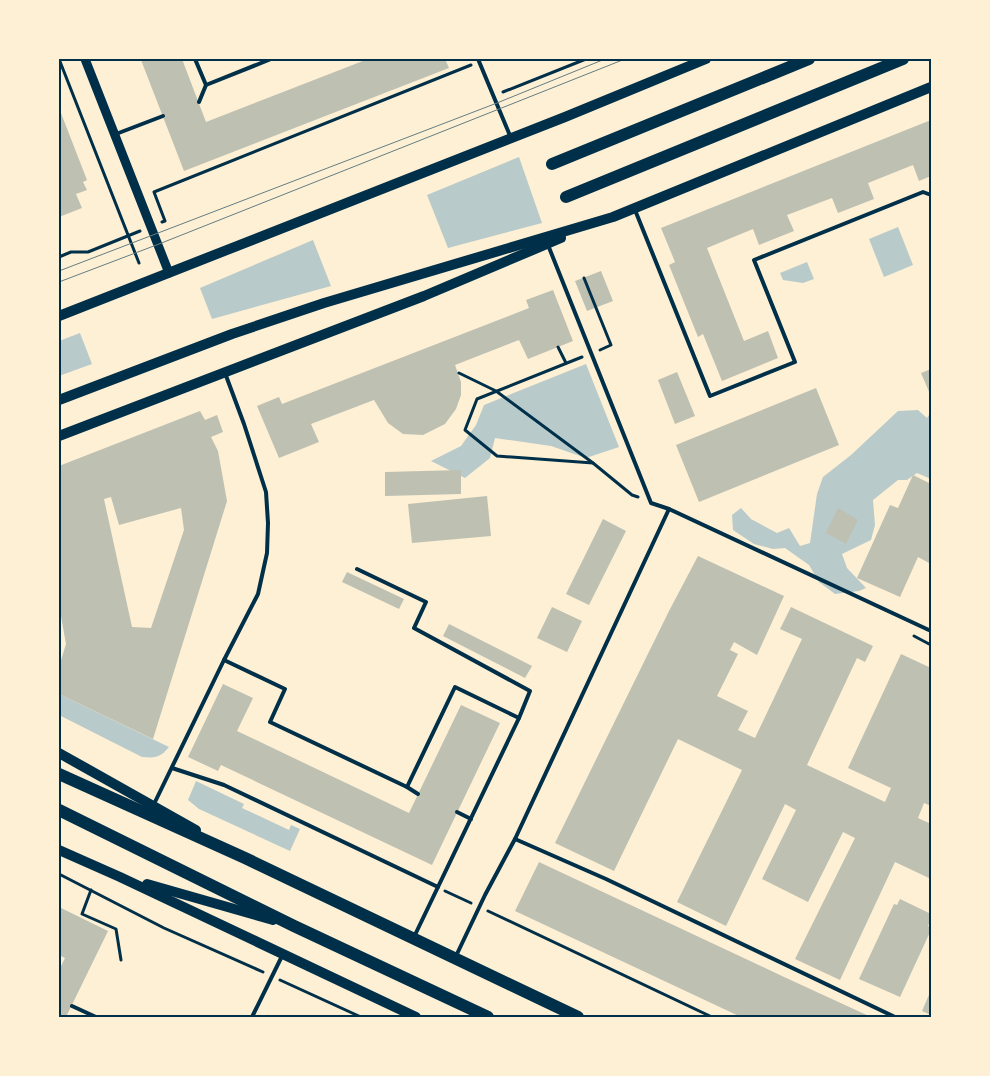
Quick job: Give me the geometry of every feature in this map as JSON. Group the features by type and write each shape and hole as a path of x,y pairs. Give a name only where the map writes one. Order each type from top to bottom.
{"main road":[{"path":"59,316 706,59"},
{"path":"552,164 809,59"},
{"path":"566,197 903,59"},
{"path":"59,436 424,296 931,87"},
{"path":"59,400 232,334 324,303 613,217"},
{"path":"59,753 245,858"},
{"path":"59,774 245,858 578,1017"},
{"path":"59,810 294,926 488,1017"},
{"path":"59,850 416,1017"},
{"path":"120,877 294,926"}],"street":[{"path":"85,59 169,273"}],"lane":[{"path":"196,59 206,85 199,102"},
{"path":"206,85 271,59"},
{"path":"478,59 511,138"},
{"path":"116,134 163,116"},
{"path":"635,209 710,396 795,362 754,260 924,192 931,195"},
{"path":"548,244 651,503 931,632"},
{"path":"153,806 258,594 267,553 266,492 225,373"},
{"path":"455,958 479,907 515,839 669,510"},
{"path":"357,568 426,602 414,628 530,691 519,718 413,939"},
{"path":"224,660 285,689 270,722 418,794"},
{"path":"407,787 455,688 519,718"},
{"path":"172,768 224,785 438,887"},
{"path":"457,812 471,818"},
{"path":"515,839 606,878 895,1017"},
{"path":"252,1017 283,954"},
{"path":"72,1006 96,1017"}],"path":[{"path":"59,59 139,263"},
{"path":"494,95 586,59"},
{"path":"59,257 71,252 88,252 165,221 154,192 472,65 475,73"},
{"path":"584,278 611,345 478,399 465,430 497,456 594,463"},
{"path":"558,346 566,363"},
{"path":"459,373 496,391 594,463 632,495 651,503"},
{"path":"59,874 164,928 361,1017"},
{"path":"438,887 712,1017"},
{"path":"91,890 82,914 116,929 121,960"}],"shaded area":[{"path":"519,157 542,223 448,248 427,195"},
{"path":"898,227 913,265 884,277 869,239"},
{"path":"313,240 331,286 212,319 200,288"},
{"path":"807,262 814,279 803,283 783,280 780,273"},
{"path":"80,333 92,364 59,376 59,341"},
{"path":"586,364 619,447 586,458 551,446 495,438 490,458 465,478 431,461 461,446 476,425 484,405"},
{"path":"918,410 927,418 931,412 931,479 917,473 907,480 898,480 873,500 875,525 871,540 842,554 847,568 866,588 859,591 835,594 819,582 809,565 785,548 773,549 754,544 733,530 732,515 741,508 751,519 777,533 789,528 800,546 810,543 817,494 823,477 851,455 898,411"},
{"path":"59,694 169,747 157,756 142,757 59,715"},
{"path":"196,781 244,804 242,808 289,830 291,825 300,829 290,851 199,809 188,800"}],"building":[{"path":"182,59 206,122 368,59 445,59 449,68 184,171 141,60"},
{"path":"59,108 87,180 83,182 87,190 76,194 82,208 59,217"},
{"path":"931,120 931,176 919,181 913,165 868,183 874,199 838,213 832,198 787,215 794,231 759,245 753,229 707,248 744,341 768,331 778,358 722,381 703,334 698,337 669,265 675,262 661,228"},
{"path":"601,271 613,301 587,311 575,281"},
{"path":"553,290 573,341 528,359 519,340 455,365 461,382 461,395 456,409 445,424 423,435 403,434 388,423 374,400 311,424 319,442 279,458 257,406 279,397 282,404 529,308 526,300"},
{"path":"931,369 931,393 930,394 921,373"},
{"path":"677,372 695,416 675,424 658,380"},
{"path":"816,388 839,445 699,502 676,445"},
{"path":"200,411 205,420 217,415 223,432 211,437 218,451 227,501 153,739 59,694 59,667 66,644 59,605 59,466","holes":["111,497 119,525 181,508 184,530 151,628 132,627 104,499"]},
{"path":"461,470 461,494 385,496 385,472"},
{"path":"913,475 931,484 931,564 918,557 900,597 857,578 890,505 898,508"},
{"path":"487,496 491,536 412,543 408,504"},
{"path":"838,508 858,520 846,544 826,533"},
{"path":"603,519 626,531 589,605 566,594"},
{"path":"698,556 784,596 757,655 734,642 730,650 738,654 717,696 748,711 738,730 755,738 802,639 780,629 791,607 873,646 865,662 857,658 807,765 885,802 891,788 848,768 901,654 931,668 931,806 924,803 918,818 931,824 931,879 895,862 840,980 795,959 855,838 843,832 808,902 762,879 796,810 785,804 726,926 677,902 742,770 678,739 614,871 555,843"},
{"path":"347,572 404,599 399,609 342,582"},
{"path":"552,607 582,621 567,652 537,638"},
{"path":"449,624 532,666 525,678 443,636"},
{"path":"223,684 253,698 237,731 409,813 461,705 500,723 432,865 221,765 218,771 188,757"},
{"path":"539,862 871,1017 741,1017 515,911"},
{"path":"900,899 931,914 928,926 931,927 931,930 900,997 859,979 894,904 897,905"},
{"path":"59,907 108,931 66,1017 59,1017 59,970 65,958 59,955"},
{"path":"931,990 931,1015 922,1011"}],"tram line":[{"path":"59,271 497,103 605,59"},
{"path":"59,282 625,59"}]}
